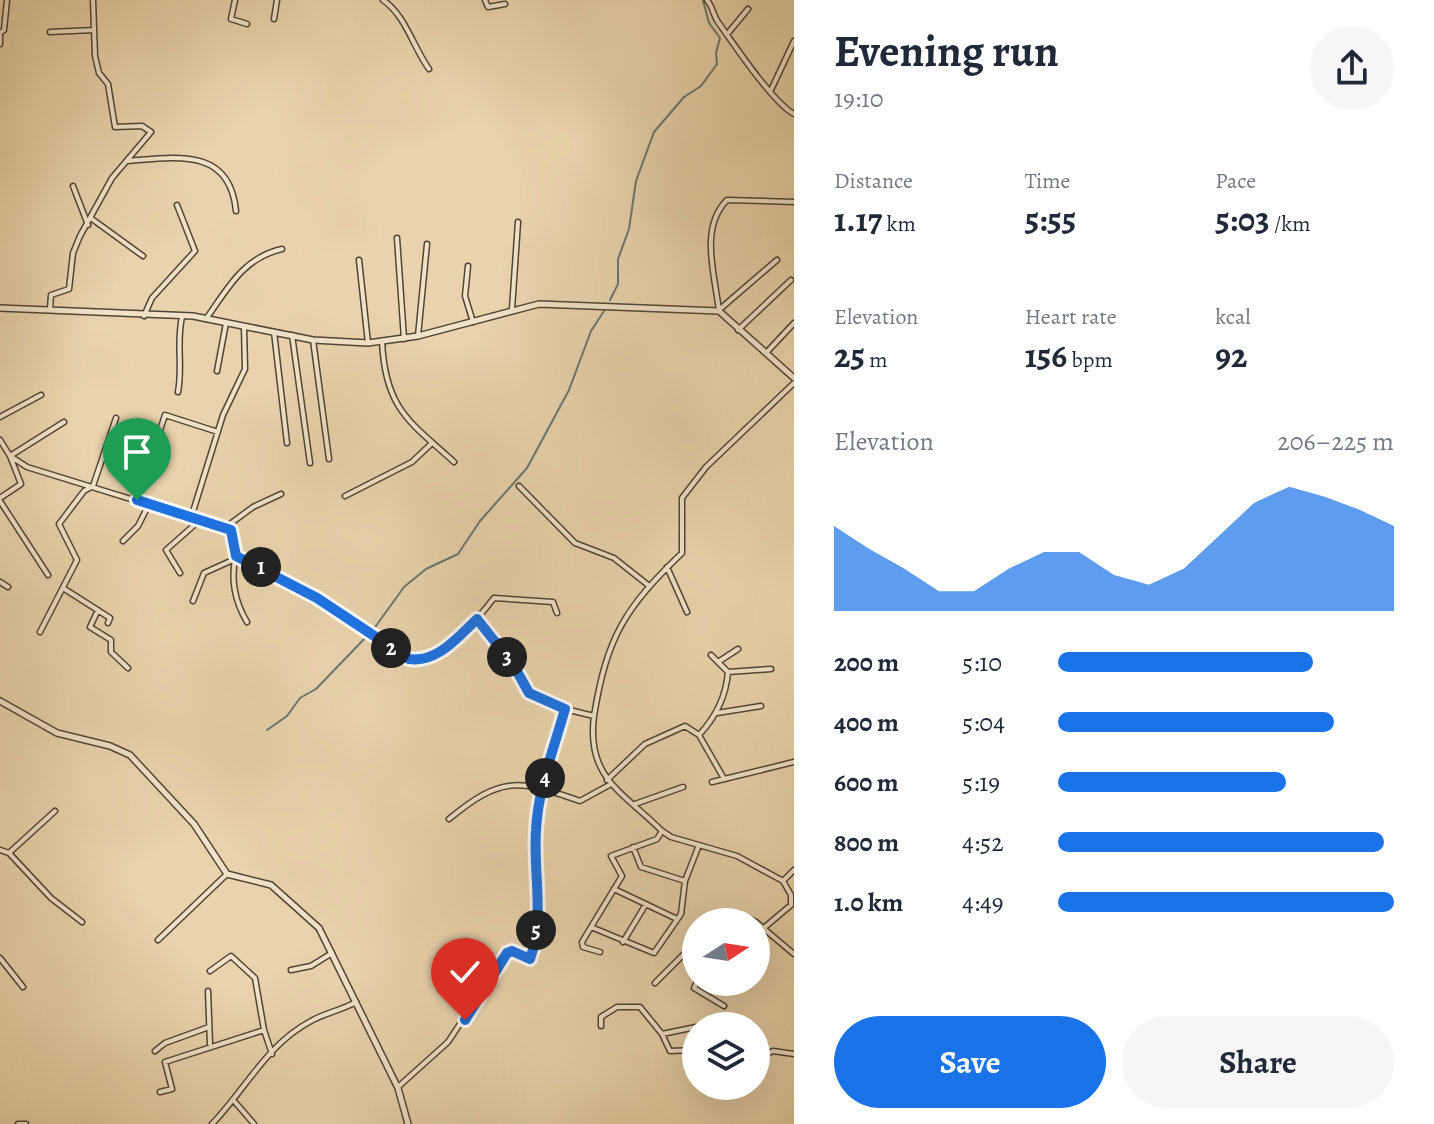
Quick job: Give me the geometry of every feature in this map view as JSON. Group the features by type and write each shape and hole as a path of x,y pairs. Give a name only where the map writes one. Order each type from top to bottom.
{"street":[{"path":"0,44 7,0"},
{"path":"50,309 51,295 69,289 73,253 112,178 151,132 142,126 115,127 108,84 99,73 95,56 93,0"},
{"path":"235,0 231,19 247,24"},
{"path":"274,19 277,0"},
{"path":"383,0 401,17 414,49 429,69"},
{"path":"485,0 488,7 505,4"},
{"path":"707,0 717,21 729,32 771,90 794,114"},
{"path":"729,32 748,9"},
{"path":"50,32 94,30"},
{"path":"771,90 794,41"},
{"path":"128,161 179,157 207,161 222,172 235,193 236,211"},
{"path":"73,186 88,225"},
{"path":"770,923 791,905 791,895 783,881 737,856 662,831 601,773 590,743 603,664 633,602 682,553 682,498 706,467 794,380 719,311 710,231 715,212 727,200 794,202"},
{"path":"144,316 152,298 195,251 177,205"},
{"path":"92,219 143,256"},
{"path":"512,309 518,222"},
{"path":"397,238 404,339"},
{"path":"418,336 427,244"},
{"path":"206,319 246,264 262,253 282,249"},
{"path":"359,260 368,343"},
{"path":"0,308 206,319 313,340 368,343 418,336 539,304 719,311 777,260"},
{"path":"468,266 465,296 473,322"},
{"path":"738,330 791,280"},
{"path":"178,392 181,357 178,336 182,317"},
{"path":"217,371 226,323"},
{"path":"766,354 794,323"},
{"path":"191,518 218,432 245,369 244,326"},
{"path":"274,332 287,443"},
{"path":"292,335 310,463"},
{"path":"313,340 329,459"},
{"path":"382,341 386,376 398,408 423,437 454,462"},
{"path":"0,417 41,395"},
{"path":"137,500 165,415 218,432"},
{"path":"40,632 77,560 59,524 84,491 93,486 116,418"},
{"path":"10,456 64,422"},
{"path":"0,440 21,484 0,500 48,575"},
{"path":"345,496 412,462 433,442"},
{"path":"10,456 27,467 231,530 236,558 237,605 247,622"},
{"path":"519,486 575,543 614,558 648,585"},
{"path":"226,527 253,507 281,494"},
{"path":"123,541 138,526 149,504"},
{"path":"180,573 166,550 200,520"},
{"path":"193,601 204,573 236,558"},
{"path":"236,558 317,598 409,659 424,661 449,645 494,598 553,602 557,613"},
{"path":"667,567 687,612"},
{"path":"0,582 8,587"},
{"path":"63,588 110,618 108,623"},
{"path":"98,610 90,627 111,640 111,652 128,668"},
{"path":"477,619 514,666 529,693 565,709 594,716"},
{"path":"718,662 738,649"},
{"path":"711,655 728,672 771,669"},
{"path":"699,735 717,713 728,672"},
{"path":"0,701 57,733 110,746 130,755 194,824 227,874 271,885 309,916 332,953 339,973 398,1088 408,1124"},
{"path":"717,713 761,706"},
{"path":"398,1088 448,1042 507,953 512,951 530,959 535,946 539,876 536,830 543,787 565,709"},
{"path":"449,819 490,789 522,784 543,787 580,801 609,782 645,744 685,726 699,735 723,777"},
{"path":"712,782 723,777 744,777 794,762"},
{"path":"635,804 683,787"},
{"path":"9,853 55,811"},
{"path":"600,952 583,947 582,942 623,872 611,856 657,839 662,831"},
{"path":"591,927 654,953 677,920 685,881 699,845"},
{"path":"633,847 641,867 685,881"},
{"path":"0,850 9,853 51,898 82,922"},
{"path":"783,881 794,870"},
{"path":"158,940 227,874"},
{"path":"614,889 677,920"},
{"path":"623,942 646,904"},
{"path":"770,932 794,954"},
{"path":"291,970 311,966 332,953"},
{"path":"210,971 231,956 255,978 264,1030 272,1054"},
{"path":"655,983 682,956"},
{"path":"0,958 23,987"},
{"path":"208,991 210,1045"},
{"path":"707,996 724,1006"},
{"path":"212,1124 234,1101 251,1072 313,1019 331,1015 356,1002"},
{"path":"601,1026 601,1017 617,1007 640,1007 674,1053 682,1052"},
{"path":"155,1051 165,1043 209,1027"},
{"path":"160,1092 172,1089 165,1062 264,1030"},
{"path":"662,1034 682,1030"},
{"path":"770,1052 794,1054"},
{"path":"234,1101 254,1124"},
{"path":"18,1124 26,1124"}],"waterway":[{"path":"610,300 618,284 618,259 629,229 636,181 654,132 684,97 701,86 717,64 720,38 709,23 703,0"},
{"path":"373,630 404,587 426,569 458,554 480,521 527,468 569,390 591,331 604,311"},
{"path":"267,730 287,716 300,698 316,689 368,635"}],"route":[{"path":"137,500 226,527 231,530 236,556 317,598 409,659 424,661 449,645 477,619 514,666 529,693 565,709 543,787 536,830 539,876 535,946 530,959 512,951 507,953 465,1020"}]}
